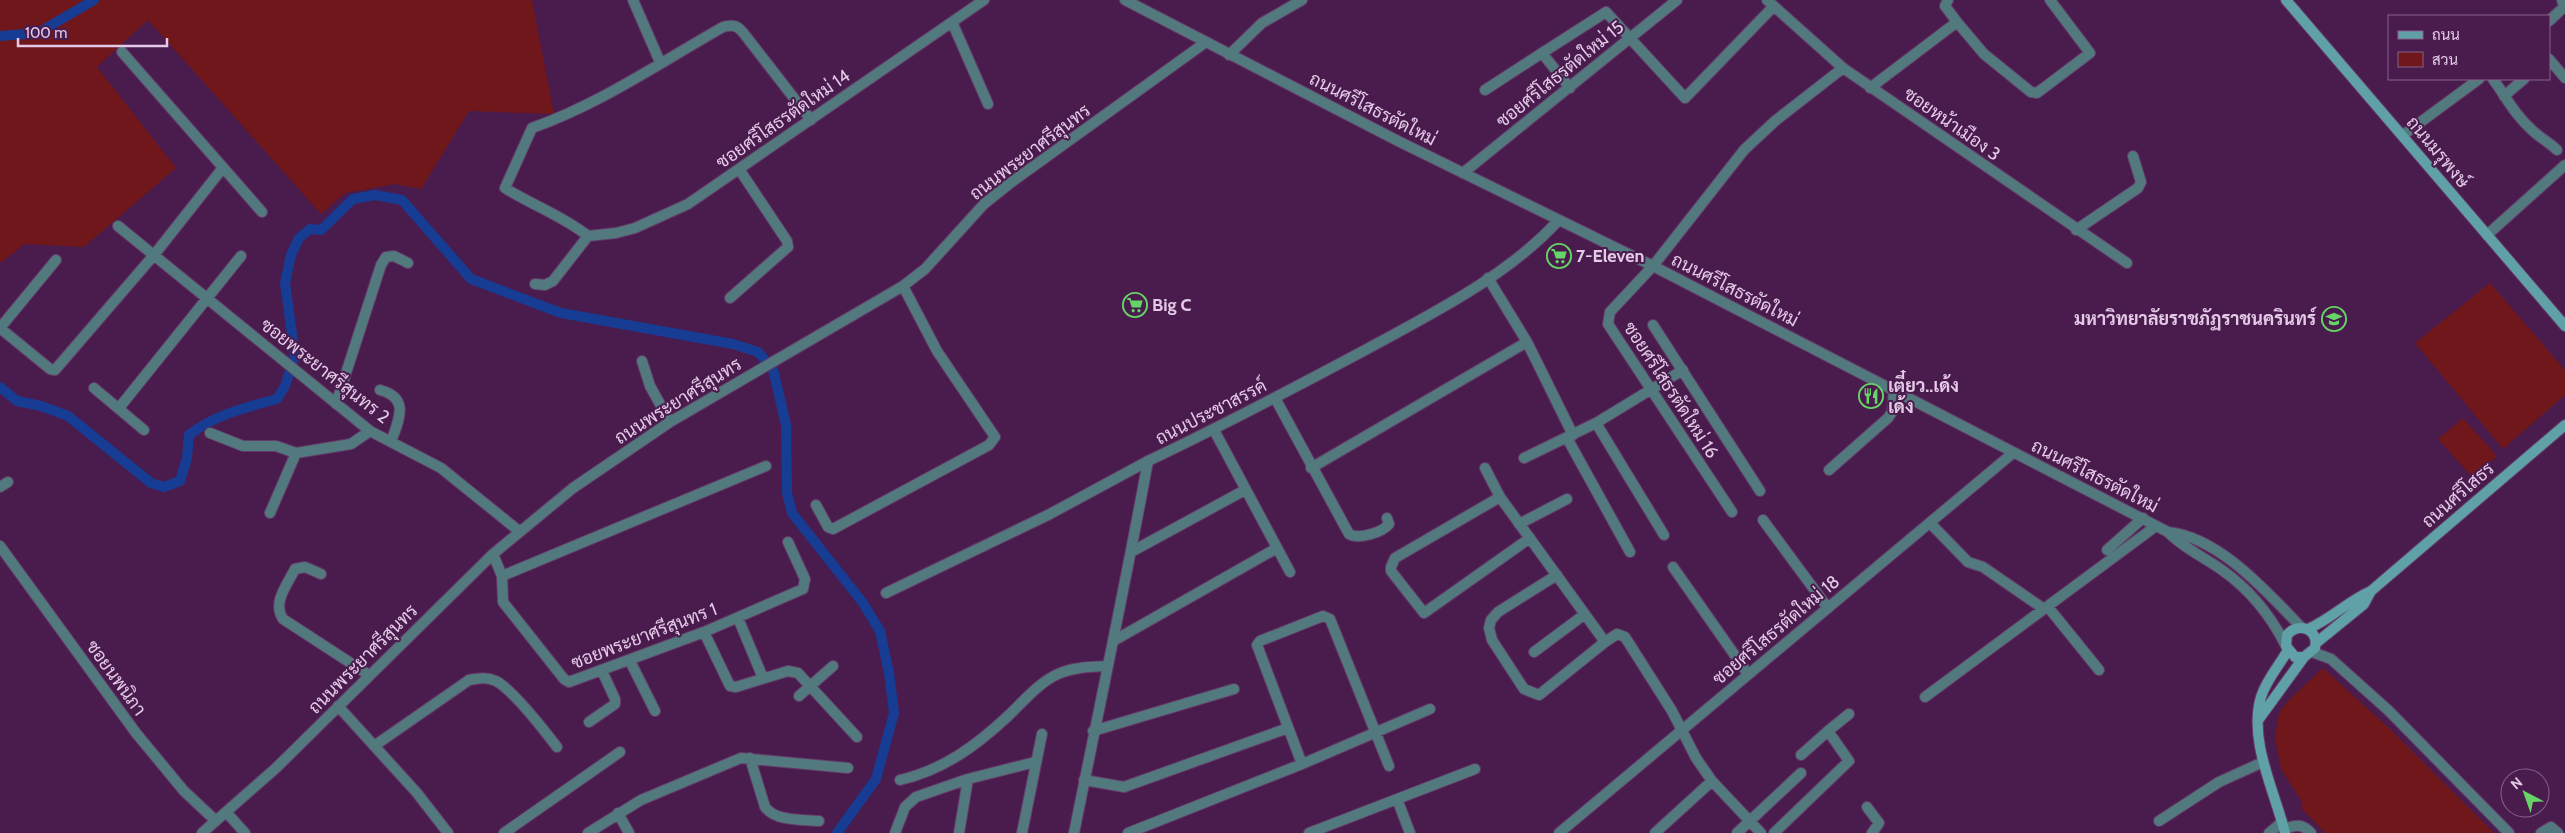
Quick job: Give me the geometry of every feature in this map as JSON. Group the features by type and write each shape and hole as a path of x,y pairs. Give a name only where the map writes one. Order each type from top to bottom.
{"main road":[{"name":"ถนนมรุพงษ์","path":"2286,0 2565,326"},
{"name":"ถนนศรีโสธร","path":"2304,628 2320,624 2358,597 2371,591 2565,425"},
{"name":"ถนนศรีโสธร","path":"2258,720 2311,651 2364,604 2371,591"},
{"path":"2284,828 2263,762 2258,720 2260,698 2287,648 2287,635 2291,631 2304,628 2312,633 2311,651 2295,656 2287,648"}],"street":[{"path":"633,0 660,62"},
{"name":"ซอยศรีโสธรตัดใหม่ 14","path":"588,236 616,233 660,218 688,204 984,0"},
{"name":"ถนนศรีโสธรตัดใหม่","path":"1126,0 1229,55 1558,221 1653,266 2013,453 2143,518 2168,532 2178,542 2223,571 2246,591 2266,614 2287,648"},
{"path":"1229,55 1262,23 1302,0"},
{"name":"ซอยศรีโสธรตัดใหม่ 15","path":"1463,173 1677,0"},
{"path":"1948,0 1945,6 1990,59 2031,92 2037,93 2090,53 2050,0"},
{"path":"2550,20 2564,7 2562,0"},
{"path":"1485,90 1606,12 1685,98 1770,3"},
{"name":"ซอยหน้าเมือง 3","path":"1770,3 1843,68 1870,88 2127,264"},
{"path":"952,22 988,104"},
{"path":"1870,88 1957,22"},
{"path":"535,284 545,285 553,280 588,236 570,222 536,207 505,188 532,128 559,118 609,93 723,26 732,24 738,26 810,120"},
{"name":"ถนนพระยาศรีสุนทร","path":"202,833 227,813 494,554 519,531 573,488 670,422 903,286 925,269 966,222 1003,189 1206,42"},
{"path":"122,52 222,169 262,212"},
{"path":"1542,53 1570,88"},
{"path":"2550,60 2565,78"},
{"path":"1653,266 1744,150 1775,121 1843,68"},
{"path":"2403,136 2478,80"},
{"path":"2494,80 2512,108 2533,132 2549,142 2556,150"},
{"path":"2504,96 2523,80"},
{"path":"2076,230 2138,188 2141,182 2133,156"},
{"path":"2488,235 2565,165"},
{"path":"56,260 0,328 50,369 55,370 154,255 222,169"},
{"path":"730,298 788,247 787,241 740,169"},
{"name":"ถนนประชาสรรค์","path":"1074,833 1093,731 1107,666 1115,640 1148,462 1275,398 1432,313 1529,250 1558,221"},
{"name":"ซอยพระยาศรีสุนทร 2","path":"118,226 370,431 441,468 519,531"},
{"path":"119,408 241,256"},
{"path":"336,404 381,265 386,257 394,256 408,263"},
{"name":"ซอยศรีโสธรตัดใหม่ 16","path":"1653,266 1610,312 1607,318 1608,324 1732,512"},
{"path":"1488,278 1527,342 1570,437 1630,552"},
{"path":"816,505 828,527 833,529 989,445 995,437 937,351 903,286"},
{"path":"1653,325 1684,370 1760,491"},
{"path":"1311,468 1527,342"},
{"path":"642,362 650,386 670,422"},
{"path":"1524,458 1596,423 1684,370"},
{"path":"94,388 144,430"},
{"path":"380,390 392,393 400,405 399,418 391,442"},
{"path":"1829,470 1888,418 1892,412 1894,391"},
{"path":"1275,398 1311,468 1350,534 1358,537 1384,528 1389,524 1387,518"},
{"path":"1596,423 1664,535"},
{"path":"1214,430 1290,572"},
{"path":"210,433 243,446 276,446 296,454 351,444 370,431"},
{"name":"ซอยศรีโสธรตัดใหม่ 18","path":"1559,833 2013,453"},
{"path":"270,513 296,454"},
{"path":"886,593 1048,515 1148,462"},
{"path":"502,576 766,466"},
{"path":"1485,468 1500,497 1605,642"},
{"path":"1131,552 1245,490"},
{"path":"1500,497 1395,558 1390,567 1391,571 1424,613 1530,538"},
{"path":"1519,524 1567,499"},
{"path":"2107,550 2143,518"},
{"path":"1764,520 1828,608"},
{"path":"1930,523 1968,562 1982,567 2046,608 2099,670"},
{"path":"1925,697 2156,526"},
{"name":"ถนนศรีโสธรตัดใหม่","path":"2168,532 2182,533 2236,564 2256,579 2304,628"},
{"name":"ซอยพระยาศรีสุนทร 1","path":"494,554 502,576 503,602 564,679 569,682 602,672 704,632 803,589 805,579 788,542"},
{"name":"ซอยนพนิภา","path":"0,546 136,733 184,790 216,821"},
{"path":"1115,640 1276,548"},
{"path":"322,574 305,567 295,569 278,602 278,612 283,619 369,675"},
{"path":"1674,567 1748,674"},
{"path":"1557,575 1498,612 1491,620 1489,628 1492,640 1524,690 1539,695 1605,642 1617,634 1625,637 1683,729 1696,758 1712,781 1761,833"},
{"path":"1534,652 1584,614"},
{"path":"1302,764 1257,645 1260,641 1323,616 1330,619 1389,766"},
{"path":"738,618 764,678"},
{"path":"704,632 730,686 736,687 792,670 798,673 857,737"},
{"path":"2311,651 2331,660 2388,710 2509,833"},
{"path":"630,661 655,711"},
{"path":"799,696 832,666"},
{"path":"900,780 922,775 964,753 1032,693 1057,674 1072,670 1107,666"},
{"path":"589,722 614,704 615,699 602,672"},
{"path":"374,746 469,680 482,677 496,682 508,691 557,746"},
{"path":"1093,731 1234,689"},
{"path":"338,706 417,793 448,833"},
{"path":"1128,833 1302,764 1376,730 1430,709"},
{"path":"1801,755 1849,714"},
{"path":"1084,780 1124,787 1288,728"},
{"path":"1774,833 1848,765 1848,758 1828,731"},
{"path":"1022,833 1042,734"},
{"path":"504,833 620,752"},
{"path":"588,833 618,812 641,800 735,760 750,758 848,768"},
{"path":"750,758 765,807 770,814 778,817 819,821"},
{"path":"895,833 905,807 910,801 968,779 1035,762"},
{"path":"2159,822 2219,782 2263,762"},
{"path":"1309,833 1475,769"},
{"path":"1737,833 1801,773"},
{"path":"959,833 968,779"},
{"path":"1655,833 1712,781"},
{"path":"1396,798 1410,833"},
{"path":"1867,807 1879,823 1872,833"},
{"path":"618,812 629,833"},
{"path":"227,813 245,833"},
{"path":"1335,822 1340,833"},
{"path":"2269,833 2297,825 2305,826 2312,833"},
{"path":"2541,833 2550,827 2558,833"}],"green space":[{"path":"0,0 532,0 554,114 469,111 421,189 395,184 345,193 321,214 148,20 97,67 176,168 84,247 25,244 0,263"},
{"path":"2490,283 2565,370 2565,395 2503,449 2415,343"},
{"path":"2463,418 2497,456 2473,478 2438,439"},
{"path":"2323,668 2391,730 2494,833 2325,833 2301,808 2301,800 2281,769 2275,738 2279,713 2287,702"}],"waterway":[{"path":"0,36 38,33 94,0"},
{"path":"0,387 17,401 41,406 68,416 151,483 164,487 180,481 187,458 189,435 220,417 277,399 285,386 295,356 285,283 291,255 299,238 310,229 321,230 353,199 375,195 402,200 471,279 561,313 733,344 758,352 773,369 786,425 787,493 792,513 863,603 880,631 889,673 894,713 876,779 837,833"}],"place":[{"name":"7-Eleven","path":"1559,256"},
{"name":"Big C","path":"1135,305"},
{"name":"มหาวิทยาลัยราชภัฏราชนครินทร์","path":"2334,319"},
{"name":"เตี๋ยว..เด้ง เด้ง","path":"1871,396"}]}
